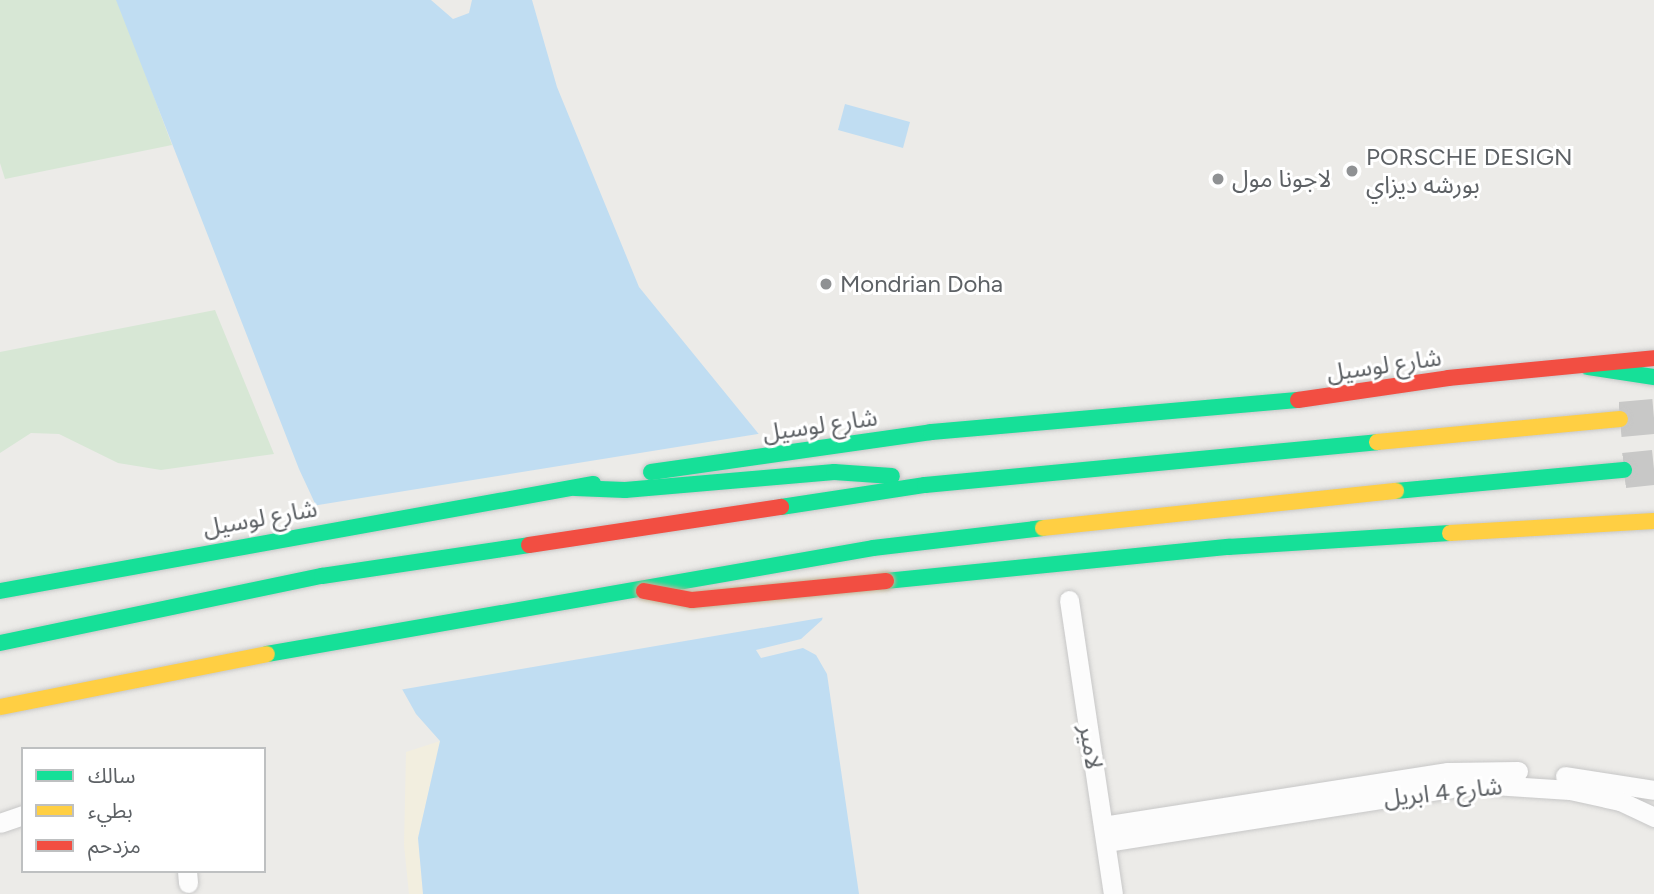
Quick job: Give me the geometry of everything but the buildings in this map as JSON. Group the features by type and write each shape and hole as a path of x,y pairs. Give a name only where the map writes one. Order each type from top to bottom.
{"main road":[{"path":"1588,367 1654,340"},
{"name":"شارع لوسيل","path":"0,591 310,533 931,432 1287,402 1448,378 1588,367 1654,358"},
{"path":"1588,367 1630,370 1654,377"},
{"path":"0,643 322,576 925,485 1620,419"},
{"path":"0,707 344,639 644,591 873,548 1272,502 1624,470"},
{"path":"575,488 625,490 834,472 890,476 925,485"},
{"path":"1542,527 1654,507"},
{"path":"644,591 692,600 1228,547 1654,522"},
{"path":"1542,527 1633,540"},
{"path":"1,727 51,696"}],"street":[{"name":"لامير","path":"1069,600 1113,894"},
{"name":"شارع 4 ابريل","path":"1555,781 1620,801 1654,817"},
{"name":"شارع 4 ابريل","path":"1104,834 1309,802 1478,784 1555,781 1654,790"},
{"path":"0,823 21,816"}],"green space":[{"path":"0,0 118,0 172,145 5,179 0,163"},
{"path":"215,310 274,454 161,470 118,463 59,434 31,433 0,453 0,352"}],"sand":[{"path":"440,741 418,838 423,894 409,894 404,845 406,752"}],"water":[{"path":"116,0 431,0 453,19 469,13 472,0 532,0 557,87 639,287 788,470 828,598 822,620 801,639 756,650 761,658 803,648 816,655 827,674 859,894 423,894 418,838 440,741 416,714 397,680 299,469"},
{"path":"845,104 910,122 903,148 838,130"}],"pier":[{"path":"764,433 791,468 831,574 826,617 399,690 312,506"}],"tunnel":[{"path":"1620,419 1654,416"},
{"path":"1624,470 1654,467"}],"traffic: fast":[{"path":"1588,367 1654,377"},
{"path":"651,472 931,432 1298,400"},
{"path":"781,507 925,485 1377,442"},
{"path":"1396,491 1624,470"},
{"path":"575,488 625,490 834,472 892,476"},
{"path":"0,591 593,484"},
{"path":"267,654 873,548 1043,528"},
{"path":"886,581 1228,547 1450,533"},
{"path":"0,643 322,576 529,545"}],"traffic: slow":[{"path":"1377,442 1620,419"},
{"path":"1043,528 1396,491"},
{"path":"1450,533 1654,521"},
{"path":"0,707 267,654"}],"traffic: jam":[{"path":"1298,400 1448,378 1654,358"},
{"path":"529,545 781,507"},
{"path":"644,591 692,600 886,581"}],"place":[{"name":"PORSCHE DESIGN بورشه ديزاي","path":"1352,171"},
{"name":"لاجونا مول","path":"1218,179"},
{"name":"Mondrian Doha","path":"826,284"}]}
